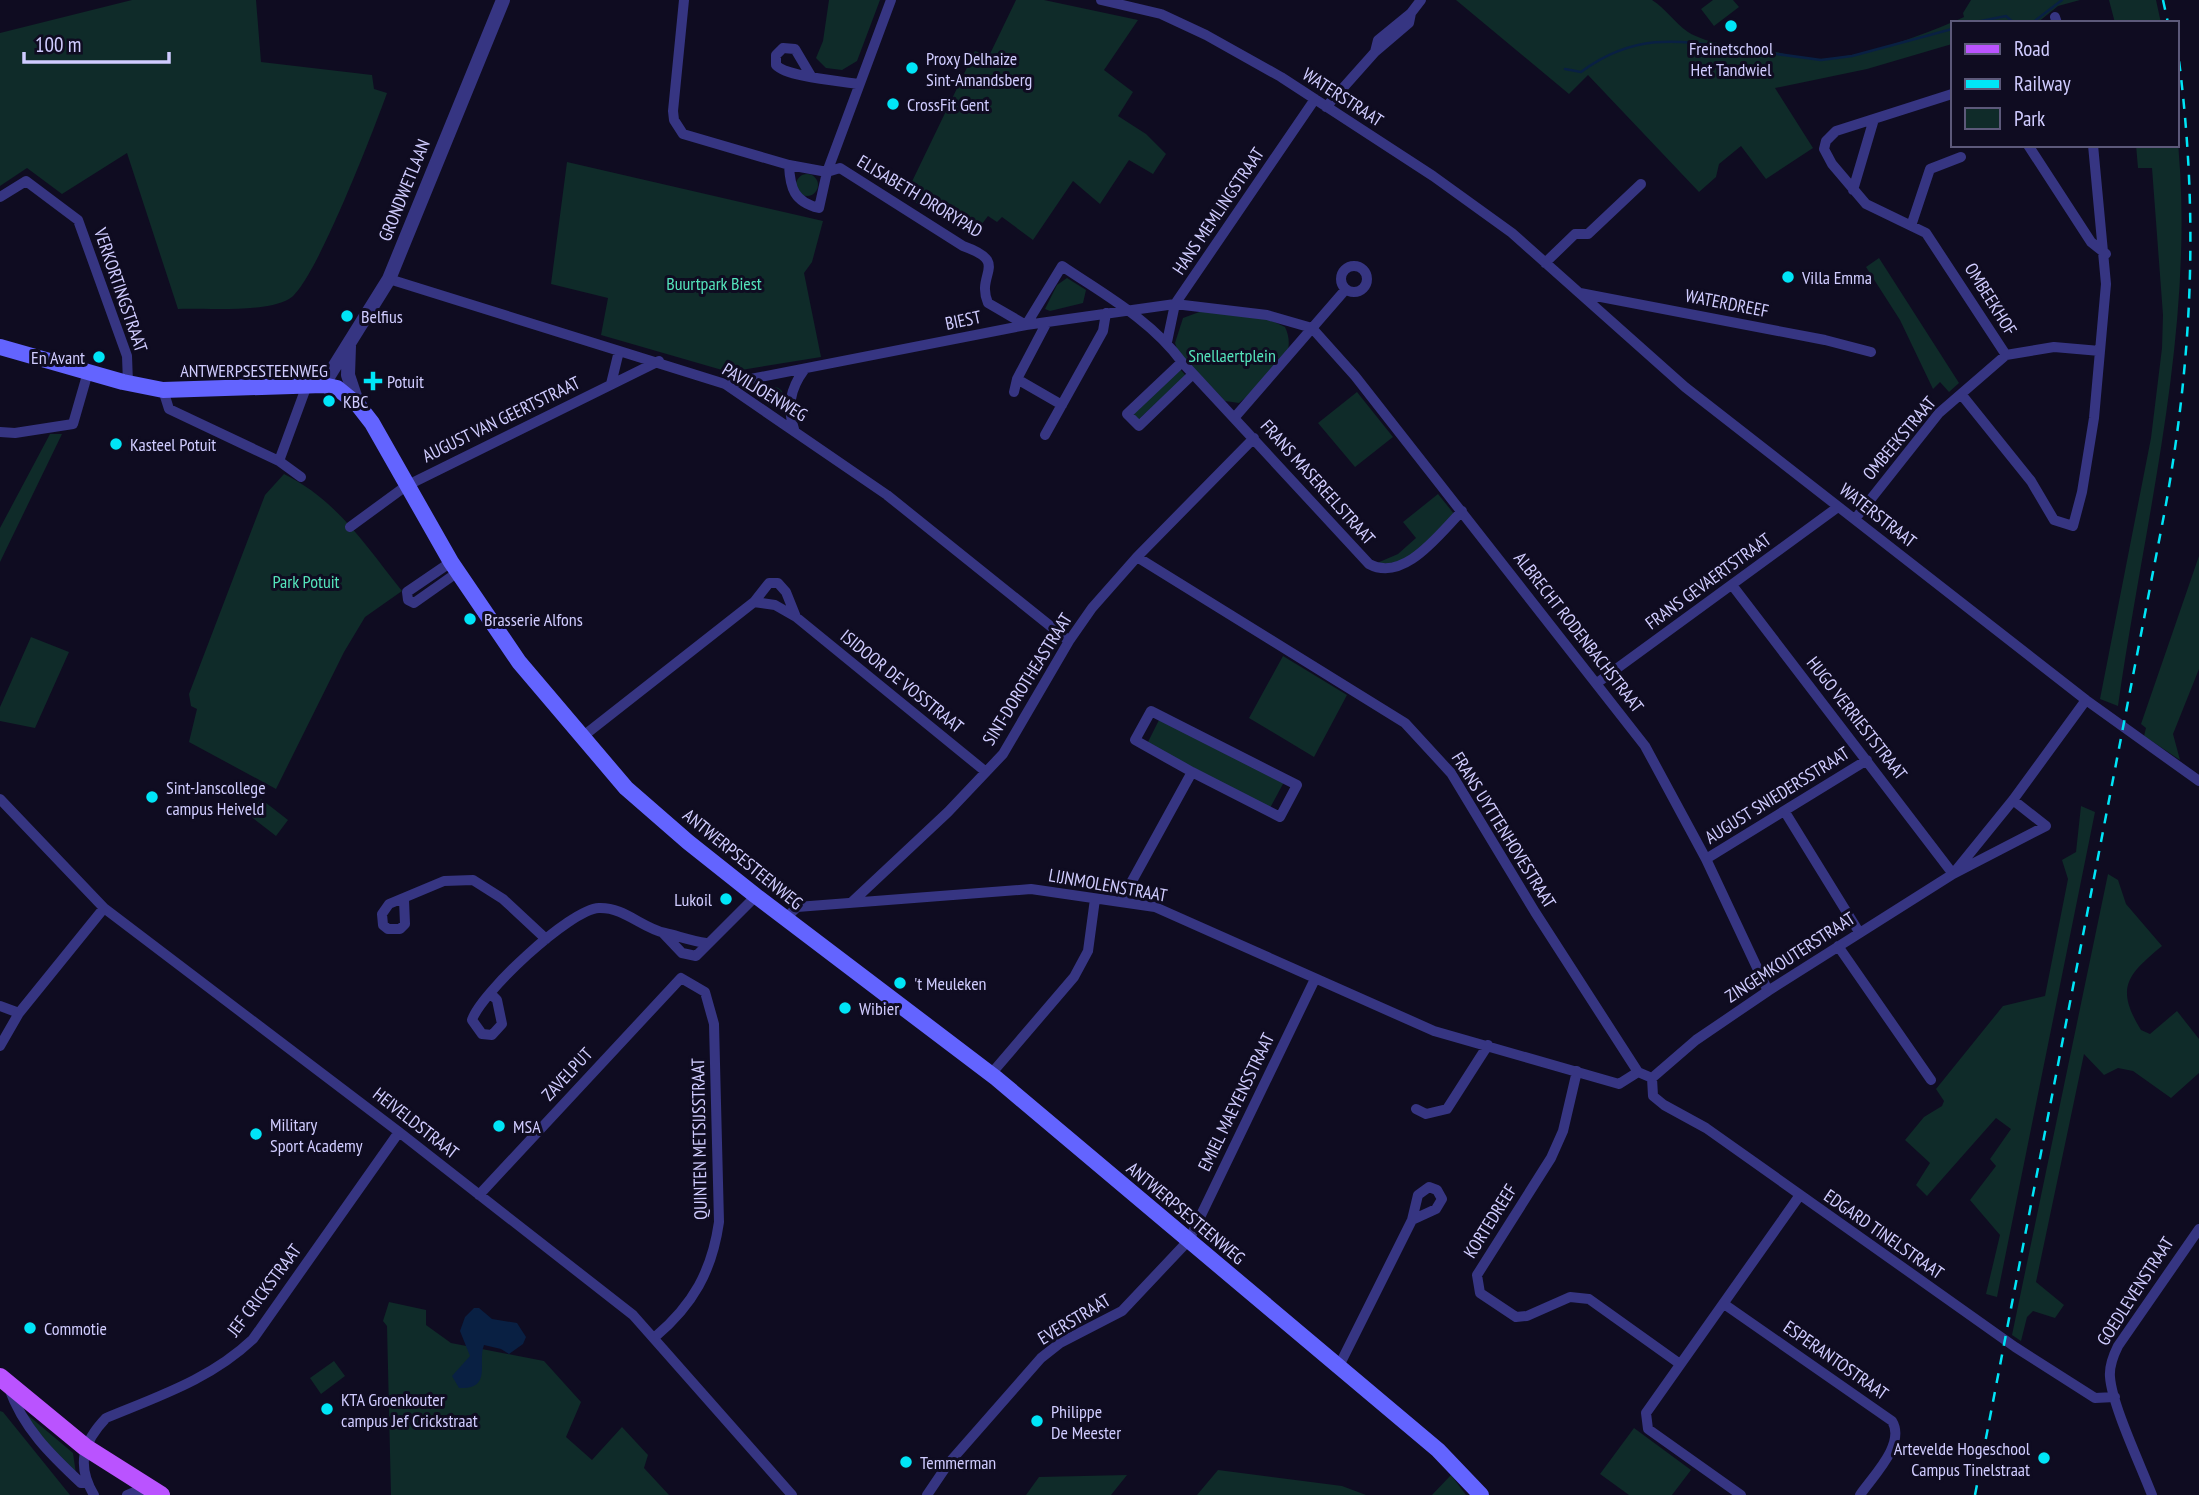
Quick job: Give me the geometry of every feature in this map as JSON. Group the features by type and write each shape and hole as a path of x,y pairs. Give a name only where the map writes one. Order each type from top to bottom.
{"main road":[{"name":"ANTWERPSESTEENWEG","path":"0,347 128,383 163,390 315,385 337,388 358,405 372,423 455,567 519,662 626,788 756,896 992,1074 1438,1450 1465,1475 1480,1495"},
{"path":"4,1380 85,1447 159,1494"}],"street":[{"name":"GRONDWETLAAN","path":"315,385 349,345 389,279 502,0"},
{"path":"684,0 673,111 678,128 689,138 789,165 827,172"},
{"path":"789,165 793,193 800,201 819,208 827,172 891,0"},
{"name":"WATERSTRAAT","path":"1101,0 1140,8 1179,21 1250,59 1456,192 1512,233 1685,387 2085,699 2199,781"},
{"path":"1326,107 1375,52 1409,23 1411,13 1420,0"},
{"path":"811,76 859,84"},
{"name":"OMBEEKHOF","path":"1951,94 1836,131 1826,141 1825,149 1832,164 1866,204 1912,223 1926,233 2006,355 2054,347 2100,351"},
{"name":"HANS MEMLINGSTRAAT","path":"1175,304 1315,99"},
{"path":"1853,190 1874,119"},
{"path":"2029,147 2091,242 2106,254"},
{"path":"1961,394 2031,481 2054,520 2073,526 2082,492 2094,418 2106,284 2106,254 2093,147"},
{"path":"1912,223 1930,169 1961,157"},
{"name":"ELISABETH DRORYPAD","path":"827,172 839,168 963,246 981,253 988,260 991,270 983,290 988,303 1026,325"},
{"name":"VERKORTINGSTRAAT","path":"0,197 26,181 78,220 127,356 128,383"},
{"path":"1545,263 1574,234 1588,234 1641,184"},
{"name":"FRANS MASEREELSTRAAT","path":"1026,325 1062,267 1129,311 1167,342 1182,362 1369,564 1377,568 1391,569 1406,564 1462,512"},
{"name":"PAVILJOENWEG","path":"389,279 659,361 724,384 794,429 887,495 1069,641"},
{"path":"1235,417 1346,289"},
{"name":"WATERDREEF","path":"1577,293 1825,340 1871,352"},
{"path":"1167,342 1175,304"},
{"path":"1129,311 1175,304 1268,315 1312,328"},
{"name":"BIEST","path":"724,384 1026,325 1129,311"},
{"path":"1045,435 1103,331 1105,313"},
{"path":"1014,391 1017,379 1047,322"},
{"name":"ALBRECHT RODENBACHSTRAAT","path":"1312,328 1355,376 1645,746 1706,859 1768,990"},
{"path":"349,345 348,375 358,405"},
{"path":"611,384 619,351"},
{"name":"OMBEEKSTRAAT","path":"1855,519 1939,413 2006,355"},
{"name":"AUGUST VAN GEERTSTRAAT","path":"350,527 406,486 659,361"},
{"path":"1182,362 1127,414 1139,426 1193,374"},
{"path":"794,429 789,413 794,383 804,370"},
{"path":"0,432 73,424 88,372"},
{"path":"1017,379 1062,405"},
{"path":"279,461 290,431 315,385"},
{"path":"163,390 169,409 279,461 300,477"},
{"name":"SINT-DOROTHEASTRAAT","path":"852,902 1003,754 1069,641 1092,608 1137,557 1254,438"},
{"name":"FRANS GEVAERTSTRAAT","path":"1598,683 1838,507"},
{"name":"FRANS UYTTENHOVESTRAAT","path":"1137,557 1405,723 1427,745 1451,773 1535,912 1639,1072"},
{"name":"ISIDOOR DE VOSSTRAAT","path":"582,737 754,602 769,583 778,583 786,592 796,617"},
{"name":"HUGO VERRIESTSTRAAT","path":"1732,585 1953,874"},
{"name":"ISIDOOR DE VOSSTRAAT","path":"754,602 775,605 796,617 986,772"},
{"name":"ZINGEMKOUTERSTRAAT","path":"1953,874 2013,800 2085,699"},
{"path":"1152,711 1297,785 1280,817 1192,772 1135,740 1152,711"},
{"name":"AUGUST SNIEDERSSTRAAT","path":"1706,859 1867,760"},
{"path":"1121,901 1192,772"},
{"name":"HEIVELDSTRAAT","path":"0,799 104,908 399,1132 633,1315 792,1495"},
{"name":"ZINGEMKOUTERSTRAAT","path":"1652,1078 1696,1040 1859,932 1953,874 2046,827 2013,800"},
{"path":"1785,812 1859,932"},
{"path":"404,900 444,881 473,880 503,899 546,939"},
{"name":"LIJNMOLENSTRAAT","path":"786,918 797,907 1031,889 1155,907 1434,1031 1619,1084 1639,1072"},
{"path":"663,933 682,953 696,956 706,943 756,896"},
{"path":"992,1074 1074,977 1088,951 1095,899"},
{"path":"491,993 570,919 598,907 629,915 663,933 706,943"},
{"path":"0,1046 19,1013 104,908"},
{"path":"1838,946 1931,1080"},
{"name":"ZAVELPUT","path":"479,1195 681,978"},
{"name":"QUINTEN METSIJSSTRAAT","path":"655,1337 690,1304 715,1254 719,1222 714,1024 705,992 681,978"},
{"name":"EMIEL MAEYENSSTRAAT","path":"1189,1240 1315,979"},
{"path":"0,1006 19,1013"},
{"path":"1416,1109 1426,1114 1447,1110 1488,1045"},
{"name":"KORTEDREEF","path":"1577,1071 1563,1131 1551,1158 1477,1275 1480,1293 1516,1317 1527,1316 1570,1297 1589,1299 1680,1364"},
{"path":"1639,1072 1652,1078"},
{"name":"EDGARD TINELSTRAAT","path":"1652,1078 1653,1096 1664,1105 1706,1128 2015,1347 2095,1398 2115,1397"},
{"name":"JEF CRICKSTRAAT","path":"85,1447 106,1418 200,1378 229,1360 253,1339 399,1132"},
{"path":"1741,1495 1648,1429 1646,1413 1800,1195"},
{"path":"1339,1366 1412,1220"},
{"name":"GOEDLEVENSTRAAT","path":"2152,1495 2109,1378 2111,1362 2118,1346 2199,1229"},
{"name":"EVERSTRAAT","path":"927,1495 948,1464 1041,1358 1060,1343 1122,1311 1189,1240"},
{"name":"ESPERANTOSTRAAT","path":"1724,1304 1892,1421 1896,1432 1895,1443 1860,1495"},
{"path":"4,1380 18,1412 40,1443 81,1483 87,1483"},
{"path":"85,1447 83,1460 87,1483 94,1495"},
{"path":"127,1495 139,1490 159,1494"}],"green space":[{"path":"132,0 256,0 261,62 372,75 374,89 387,93 328,237 300,288 289,299 251,308 178,309 127,153 62,194 27,168 0,186 0,33"},
{"path":"829,0 880,0 857,61 842,70 826,68 816,58 823,41"},
{"path":"1016,0 1044,0 1138,20 1104,70 1133,92 1118,116 1146,134 1166,154 1153,174 1129,160 1100,204 1073,181 1033,240 1002,217 997,222 988,216 972,237 905,196 975,51 989,56"},
{"path":"1456,0 1652,0 1688,32 1704,39 1814,59 1869,51 1951,23 1951,44 1867,69 1775,88 1813,148 1766,179 1741,146 1719,164 1716,177 1699,192 1588,75 1569,94"},
{"path":"1713,0 1733,0 1739,7 1714,26 1701,9"},
{"path":"1971,0 2080,0 2058,6 2039,21 1955,21 1964,17 1963,13"},
{"path":"2109,0 2156,0 2161,21 2114,21"},
{"path":"2136,147 2178,147 2181,197 2180,270 2166,416 2118,706 2100,699 2151,438 2162,348 2163,315 2152,168 2138,168"},
{"name":"Buurtpark Biest","path":"567,162 823,221 812,262 804,273 821,357 729,372 601,335 608,298 551,284"},
{"path":"807,174 815,177 818,185 815,193 807,196 799,193 796,185 799,177"},
{"path":"1879,258 1959,383 1949,392 1940,382 1933,389 1900,320 1866,267"},
{"path":"1067,278 1086,290 1083,303 1050,311 1045,309 1057,285"},
{"name":"Snellaertplein","path":"1202,311 1268,319 1286,329 1289,343 1285,355 1266,378 1239,403 1225,401 1178,352 1175,343 1183,318"},
{"path":"1180,369 1186,376 1138,420 1132,414"},
{"path":"774,387 781,390 784,397 781,404 774,407 767,404 764,397 767,390"},
{"path":"1357,392 1393,437 1355,467 1318,423"},
{"path":"50,434 62,434 0,562 0,528"},
{"name":"Park Potuit","path":"284,474 320,497 335,511 363,541 402,591 365,617 344,652 276,789 189,742 197,709 191,706 189,694 265,495"},
{"path":"1438,494 1455,515 1410,556 1399,561 1377,563 1398,554 1416,538 1403,522"},
{"path":"2199,556 2199,669 2173,734 2180,760 2144,736 2146,728 2141,724"},
{"path":"31,637 69,652 35,728 0,721 0,707"},
{"path":"1283,656 1347,695 1314,757 1249,718"},
{"path":"1160,718 1284,782 1270,808 1147,744"},
{"path":"261,799 288,820 276,836 249,815"},
{"path":"2081,806 2095,812 1997,1297 1986,1294 2000,1235 1970,1200 1996,1166 1990,1159 2011,1129 1996,1118 1927,1196 1916,1185 1930,1163 1905,1140 1924,1117 1942,1106 1944,1101 1936,1089 2003,1006 2045,996 2068,879 2062,860 2076,852"},
{"path":"2108,874 2118,880 2126,904 2162,946 2140,965 2129,983 2128,1003 2133,1016 2141,1030 2150,1034 2177,1011 2199,1039 2199,1073 2171,1098 2133,1071 2118,1068 2104,1075 2084,1054 2036,1282 2064,1305 2055,1318 2033,1311 2027,1317 2021,1341 2012,1335"},
{"path":"389,1302 426,1310 426,1325 451,1343 544,1361 581,1402 566,1437 592,1460 622,1427 648,1455 644,1468 669,1495 391,1495 387,1326 383,1321"},
{"path":"334,1361 345,1376 321,1394 310,1378"},
{"path":"0,1411 3,1412 70,1495 0,1495"},
{"path":"23,1411 73,1453 76,1474 42,1440"},
{"path":"1634,1428 1691,1470 1672,1495 1629,1495 1600,1474"},
{"path":"1218,1470 1342,1486 1366,1495 1197,1495"},
{"path":"1127,1475 1111,1495 1026,1495 1039,1477"},
{"path":"1451,1475 1466,1495 1432,1495"}],"water":[{"path":"474,1308 479,1308 492,1319 517,1323 526,1337 523,1344 509,1354 484,1345 480,1380 470,1387 459,1388 452,1376 470,1356 460,1331 465,1317"}],"waterway":[{"path":"2035,21 2062,0"},
{"path":"1981,21 2006,16 2012,21"},
{"path":"1755,51 1821,60 1852,56 1951,29"},
{"path":"1565,69 1581,72 1602,59 1642,44 1682,42 1748,50"}],"railway":[{"path":"2163,0 2168,21"},
{"path":"1975,1495 2174,454 2182,395 2190,277 2188,159 2178,55"}],"place":[{"name":"Freinetschool Het Tandwiel","path":"1731,26"},
{"name":"Proxy Delhaize Sint-Amandsberg","path":"912,68"},
{"name":"CrossFit Gent","path":"893,104"},
{"name":"Villa Emma","path":"1788,277"},
{"name":"Belfius","path":"347,316"},
{"name":"En Avant","path":"99,357"},
{"name":"Potuit","path":"373,381"},
{"name":"KBC","path":"329,401"},
{"name":"Kasteel Potuit","path":"116,444"},
{"name":"Brasserie Alfons","path":"470,619"},
{"name":"Sint-Janscollege campus Heiveld","path":"152,797"},
{"name":"Lukoil","path":"726,899"},
{"name":"'t Meuleken","path":"900,983"},
{"name":"Wibier","path":"845,1008"},
{"name":"MSA","path":"499,1126"},
{"name":"Military Sport Academy","path":"256,1134"},
{"name":"Commotie","path":"30,1328"},
{"name":"KTA Groenkouter campus Jef Crickstraat","path":"327,1409"},
{"name":"Philippe De Meester","path":"1037,1421"},
{"name":"Artevelde Hogeschool Campus Tinelstraat","path":"2044,1458"},
{"name":"Temmerman","path":"906,1462"}]}
